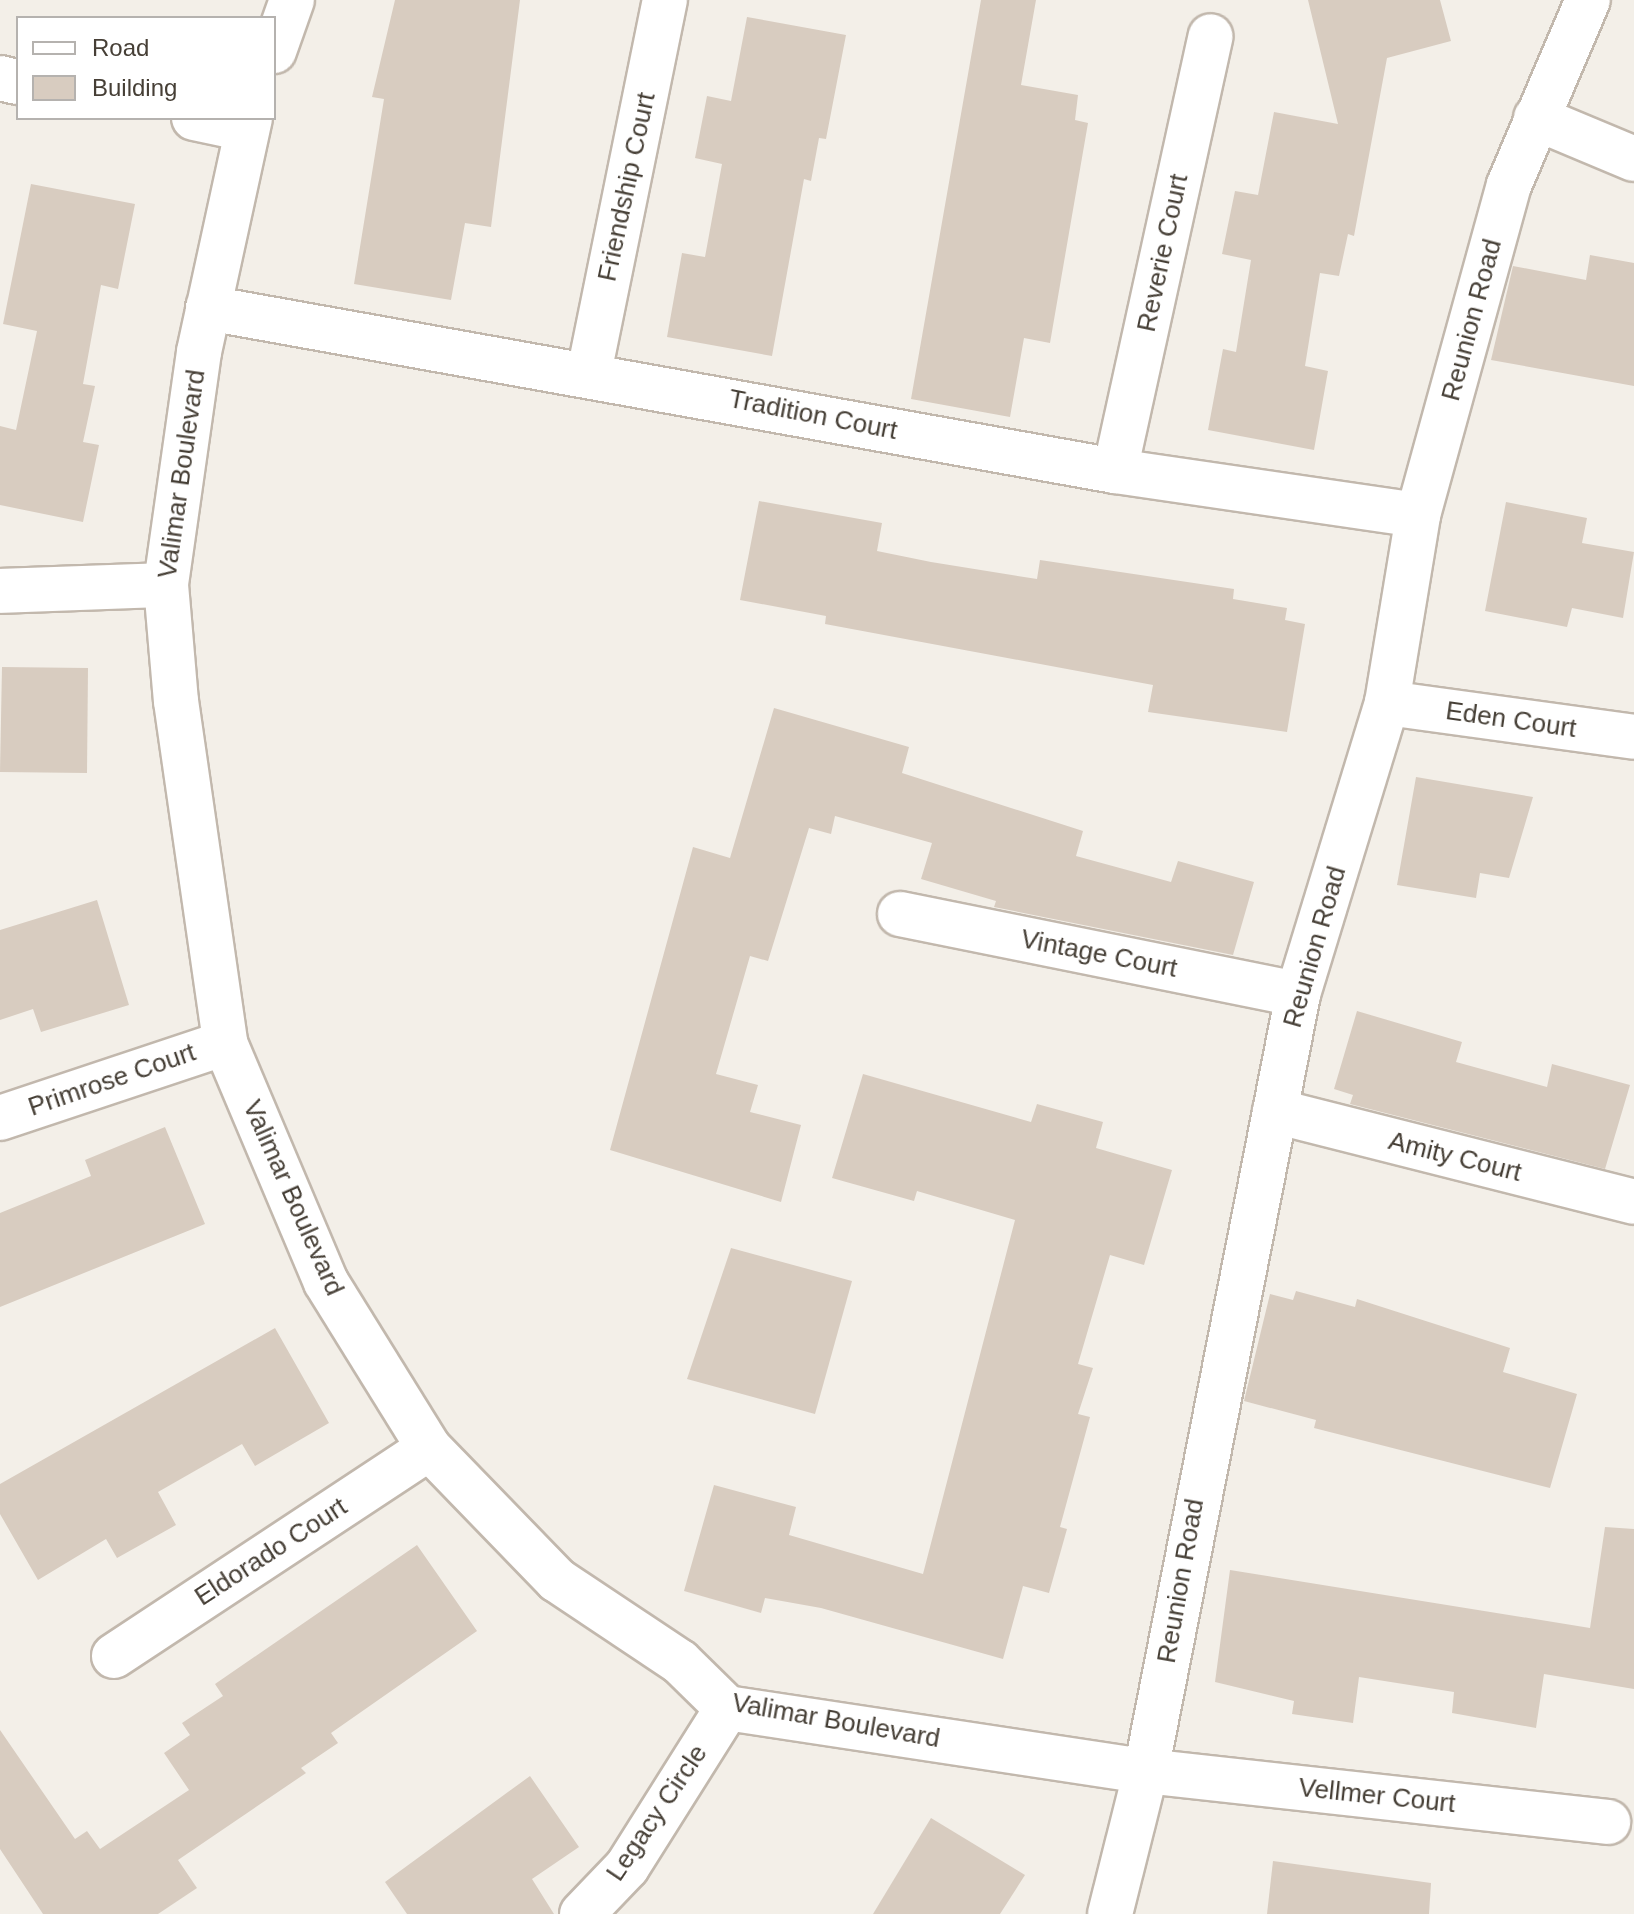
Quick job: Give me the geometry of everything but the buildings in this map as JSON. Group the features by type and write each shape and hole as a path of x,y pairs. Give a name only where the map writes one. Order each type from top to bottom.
{"street":[{"path":"276,45 292,0"},
{"name":"Friendship Court","path":"589,373 665,0"},
{"name":"Reunion Road","path":"1110,1914 1146,1771 1298,994 1387,703 1418,515 1509,185 1588,0"},
{"name":"Reverie Court","path":"1115,471 1211,36"},
{"path":"1536,118 1634,159"},
{"path":"216,120 248,123"},
{"name":"Valimar Boulevard","path":"248,123 208,308 166,585 225,1043 326,1282 429,1448 557,1580 644,1635 727,1708 1146,1771"},
{"name":"Tradition Court","path":"208,308 589,373 1115,471 1418,515"},
{"path":"0,591 166,585"},
{"name":"Eden Court","path":"1387,703 1634,737"},
{"name":"Vintage Court","path":"900,914 1298,994"},
{"name":"Primrose Court","path":"0,1118 225,1043"},
{"name":"Amity Court","path":"1275,1111 1634,1202"},
{"name":"Eldorado Court","path":"114,1656 429,1448"},
{"name":"Legacy Circle","path":"582,1914 627,1867 727,1708"},
{"name":"Vellmer Court","path":"1146,1771 1608,1822"}]}
